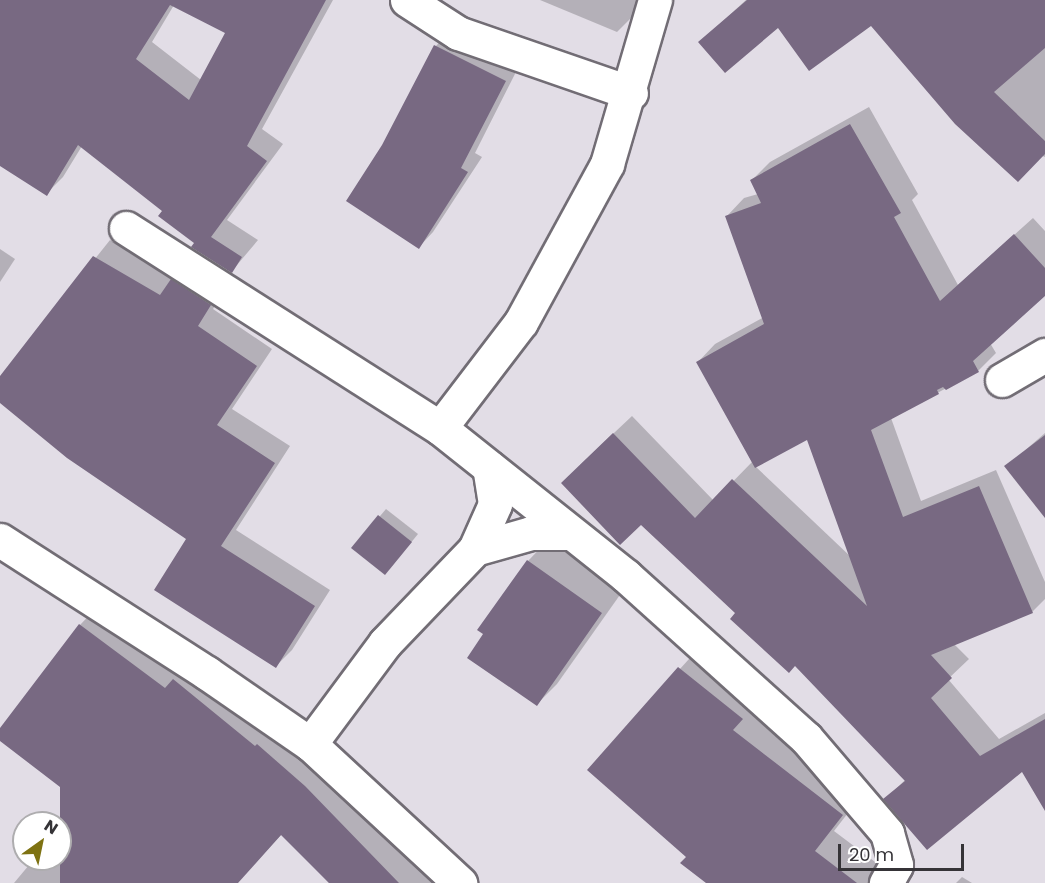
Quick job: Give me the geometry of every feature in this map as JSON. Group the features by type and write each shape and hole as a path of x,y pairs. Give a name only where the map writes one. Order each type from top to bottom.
{"street":[{"path":"407,0 458,33 631,93"},
{"path":"440,428 521,322 607,164 631,93 656,0"},
{"path":"126,228 440,428 626,576 806,738 887,833 896,865 886,883"},
{"path":"1002,380 1045,355"},
{"path":"310,744 385,643 475,549 495,504 489,467"},
{"path":"475,549 531,532 570,533"},
{"path":"0,540 207,673 310,744 460,883"}],"building":[{"path":"0,0 326,0 247,146 267,161 211,237 242,257 232,273 191,247 194,243 158,216 162,211 78,145 47,196 0,166","holes":["170,5 225,33 189,100 136,59"]},
{"path":"747,0 1045,0 1045,48 994,92 1045,141 1045,154 1018,182 955,124 871,26 809,71 778,28 725,73 698,42"},
{"path":"434,45 506,81 461,168 468,172 419,249 346,201 382,145"},
{"path":"850,124 901,213 894,217 940,301 1014,234 1045,268 1045,296 973,361 979,372 946,390 943,387 937,390 939,394 871,430 903,517 979,486 1033,613 931,655 952,678 931,698 980,756 1045,719 1045,811 1022,772 927,850 883,799 905,781 795,666 789,673 730,619 735,613 641,525 620,545 561,483 613,433 695,518 732,479 867,606 807,440 755,468 696,362 764,324 725,216 761,203 750,180"},
{"path":"93,256 160,295 171,279 211,305 198,326 257,366 217,425 275,463 221,546 315,606 276,668 154,590 186,539 67,458 0,403 0,376"},
{"path":"1045,435 1045,518 1004,466"},
{"path":"378,515 412,542 385,575 351,548"},
{"path":"527,560 602,613 537,706 467,658 483,634 477,630"},
{"path":"79,624 165,688 173,679 255,746 257,744 305,786 399,883 329,883 281,835 238,883 60,883 60,871 72,871 72,811 60,811 60,787 0,741 0,728"},
{"path":"678,667 743,719 733,730 843,815 815,851 857,883 706,883 680,863 686,857 587,770"}]}
